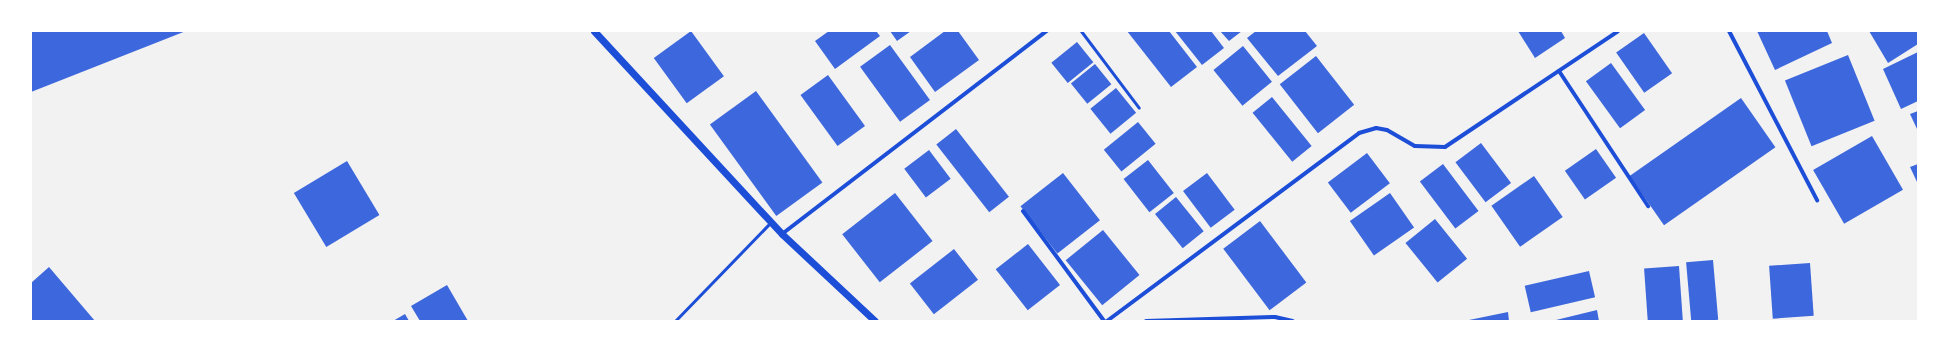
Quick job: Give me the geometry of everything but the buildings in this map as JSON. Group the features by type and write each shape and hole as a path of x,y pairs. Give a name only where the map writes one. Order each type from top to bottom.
{"street":[{"path":"782,234 1047,31"},
{"path":"1023,211 1105,321 1359,133 1376,128 1415,146 1445,146 1618,31"},
{"path":"1729,31 1817,200"},
{"path":"598,32 782,234 875,321"},
{"path":"1559,71 1648,206"},
{"path":"1146,321 1275,317 1293,321"}],"lane":[{"path":"1081,31 1139,108"},
{"path":"675,321 771,222"}]}
